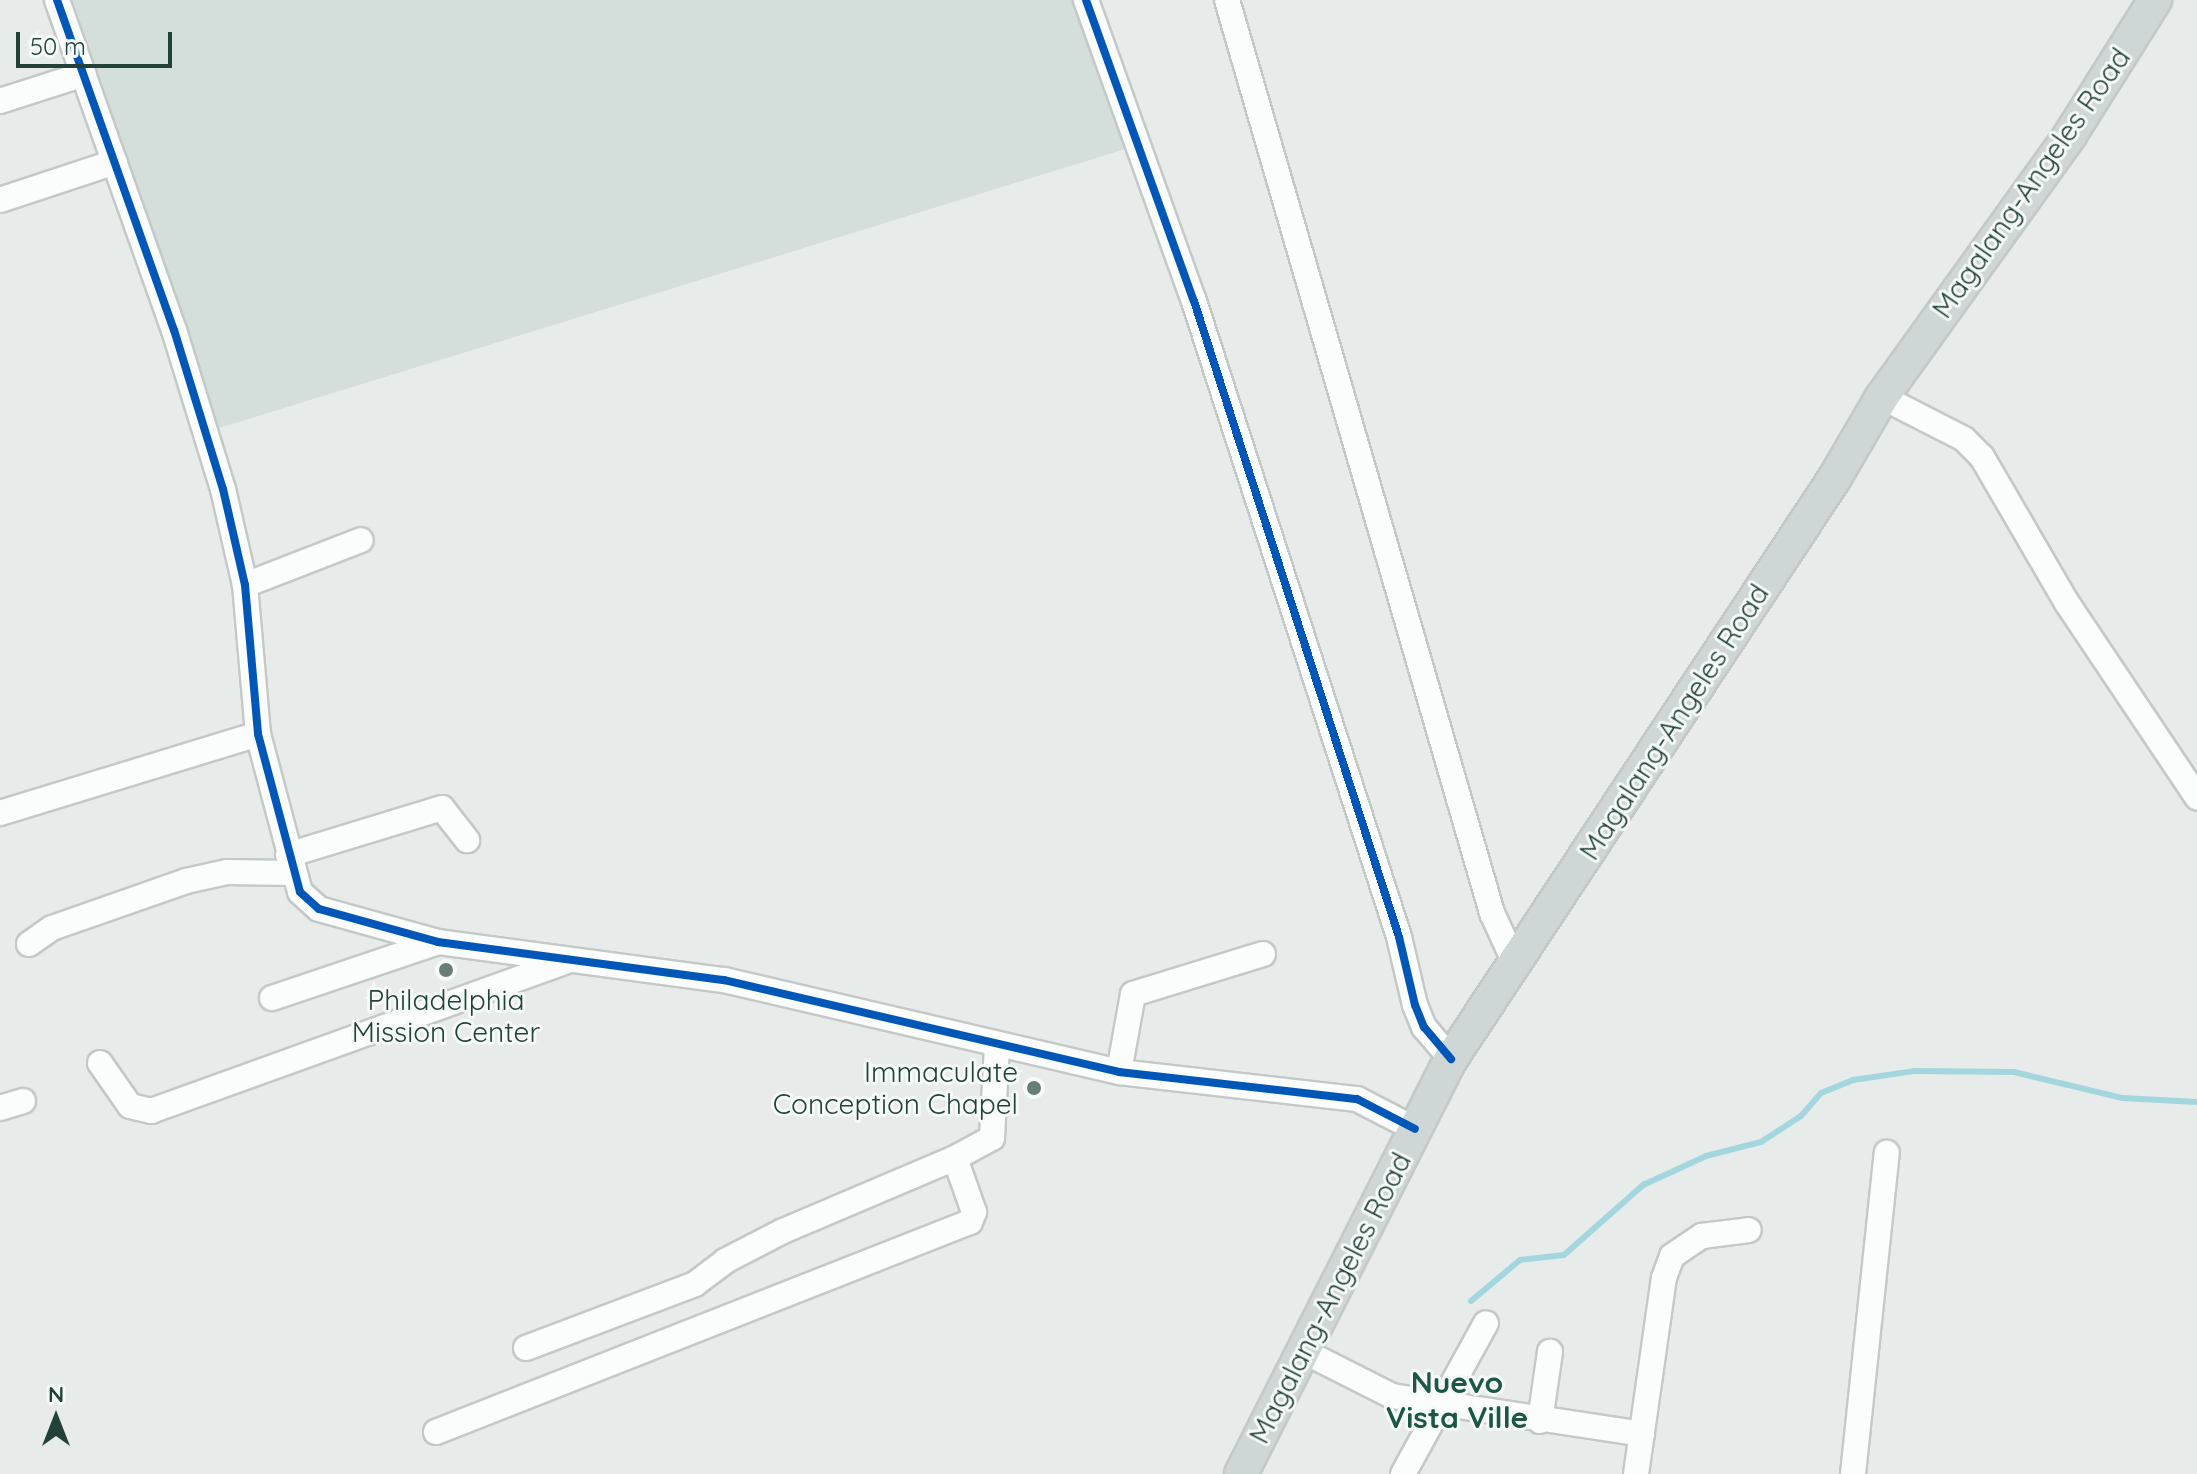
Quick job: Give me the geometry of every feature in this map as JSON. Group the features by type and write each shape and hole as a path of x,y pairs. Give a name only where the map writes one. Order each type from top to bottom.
{"main road":[{"name":"Magalang-Angeles Road","path":"1241,1474 1451,1059 1834,479 1882,397 2070,135 2155,0"}],"street":[{"path":"57,0 174,330 245,585 258,734 300,892 319,909 438,942 724,980 1119,1072 1357,1099 1415,1129"},
{"path":"1086,0 1194,301 1399,937 1415,1005 1424,1027 1451,1059"},
{"path":"1227,0 1492,913 1515,963"},
{"path":"0,101 84,74"},
{"path":"0,200 115,162"},
{"path":"1882,397 1964,439 1982,457 2067,603 2197,797"},
{"path":"245,585 361,540"},
{"path":"0,813 258,734"},
{"path":"29,944 52,928 186,881 291,864 442,808 467,840"},
{"path":"272,998 438,942"},
{"path":"1119,1072 1133,994 1263,954"},
{"path":"100,1063 130,1106 151,1111 570,960"},
{"path":"526,1348 695,1284 725,1261 783,1231 955,1158 992,1138 997,1045"},
{"path":"1853,1474 1887,1153"},
{"path":"436,1432 970,1222 974,1212 955,1158"},
{"path":"1636,1474 1664,1278 1672,1256 1702,1236 1749,1230"},
{"path":"1403,1474 1438,1405 1486,1323"},
{"path":"1303,1351 1392,1396 1540,1421 1642,1434"},
{"path":"1540,1421 1550,1352"}],"shaded area":[{"path":"73,0 1081,0 1132,147 216,429"}],"waterway":[{"path":"1471,1301 1520,1260 1564,1255 1643,1185 1706,1156 1761,1142 1801,1116 1821,1093 1853,1080 1915,1071 2014,1072 2122,1098 2197,1102"}],"cycle path":[{"path":"57,0 174,330 223,489 245,585 258,734 300,892 319,909 438,942 724,980 1119,1072 1357,1099 1415,1129"},
{"path":"1086,0 1194,301 1399,937 1415,1005 1424,1027 1451,1059"}],"place":[{"name":"Philadelphia Mission Center","path":"446,970"},
{"name":"Immaculate Conception Chapel","path":"1034,1088"}],"district":[{"name":"Nuevo Vista Ville","path":"1457,1399"}]}
